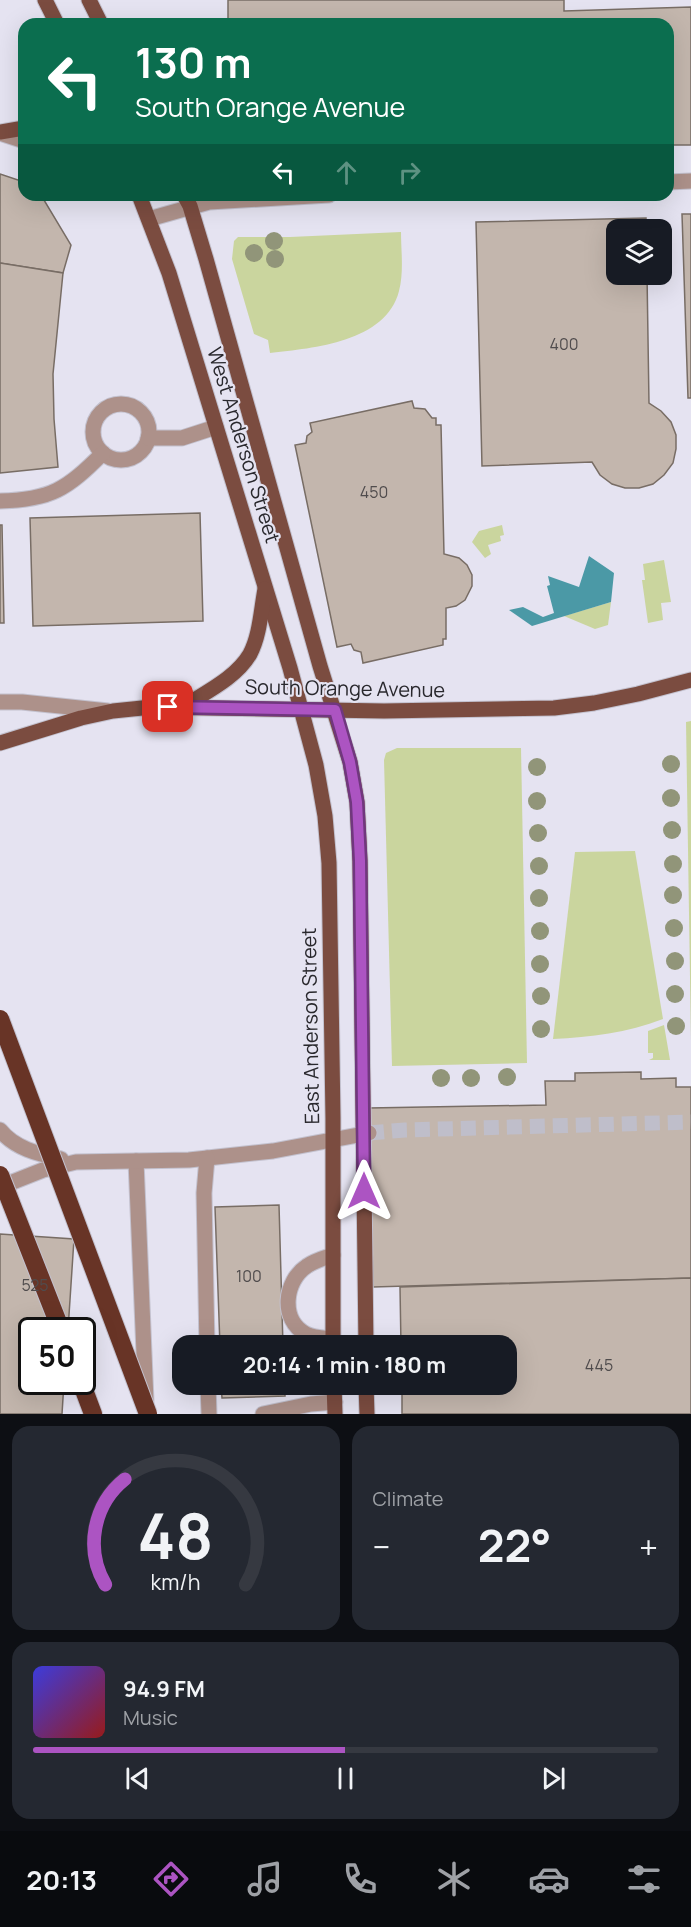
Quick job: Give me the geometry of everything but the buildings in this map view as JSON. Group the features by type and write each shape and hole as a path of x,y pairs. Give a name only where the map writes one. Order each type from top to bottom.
{"highway":[{"path":"0,1019 147,1414"},
{"path":"0,1175 56,1317"},
{"path":"86,1395 93,1414"}],"main road":[{"path":"88,0 98,18"},
{"path":"47,4 53,18"},
{"path":"0,133 18,129"},
{"name":"West Anderson Street","path":"142,201 169,273 266,586 301,709"},
{"name":"West Anderson Street","path":"187,201 320,666 335,710"},
{"path":"183,706 225,680 250,654 258,633 266,586"},
{"name":"South Orange Avenue","path":"0,742 50,726 113,711 183,706 335,710 554,708 605,701 691,680"},
{"name":"East Anderson Street","path":"301,709 316,765 325,816 329,863 333,1335"},
{"path":"335,710 350,762 357,802 360,861 366,1133 366,1335"},
{"path":"366,1395 367,1414"}],"street":[{"path":"0,133 18,139"},
{"path":"674,182 691,181"},
{"path":"149,219 187,201"},
{"path":"118,404 127,405 135,408 147,421 148,438 140,452 126,459 110,458 103,453 94,438 93,428 96,420 109,407 118,404"},
{"path":"148,438 182,438 216,427"},
{"path":"0,501 43,497 63,488 78,478 103,453"},
{"path":"0,702 113,711"},
{"path":"0,1131 20,1147 76,1162"},
{"path":"0,1187 43,1170 76,1162 207,1158 273,1151 366,1133"},
{"path":"207,1158 204,1194 207,1335"},
{"path":"136,1161 147,1414"},
{"path":"308,1335 290,1313 288,1303 290,1286 307,1266 333,1255"},
{"path":"208,1395 209,1414"},
{"path":"262,1414 311,1404 335,1408"}],"green space":[{"path":"401,232 401,284 392,308 380,322 364,332 327,345 270,353 268,340 254,334 232,259 234,241 238,237"},
{"path":"502,525 504,535 500,536 501,541 488,545 491,554 485,558 472,542 479,531"},
{"path":"664,560 671,602 661,603 663,620 648,623 642,580 645,580 643,564"},
{"path":"611,602 608,625 595,629 564,616"},
{"path":"691,721 691,1041 686,722"},
{"path":"397,748 521,748 527,1063 392,1066 384,760 386,753"},
{"path":"635,851 663,1019 609,1034 553,1039 575,852"},
{"path":"664,1025 670,1060 649,1060 653,1058 653,1053 648,1053 648,1031"}],"water":[{"path":"589,556 614,573 611,602 532,626 509,610 523,607 543,617 554,613 547,586 550,585 548,576 579,587"}],"tunnel":[{"path":"369,1133 691,1122"}],"route":[{"path":"168,707 335,710 350,762 357,802 363,1026 364,1191"}]}
